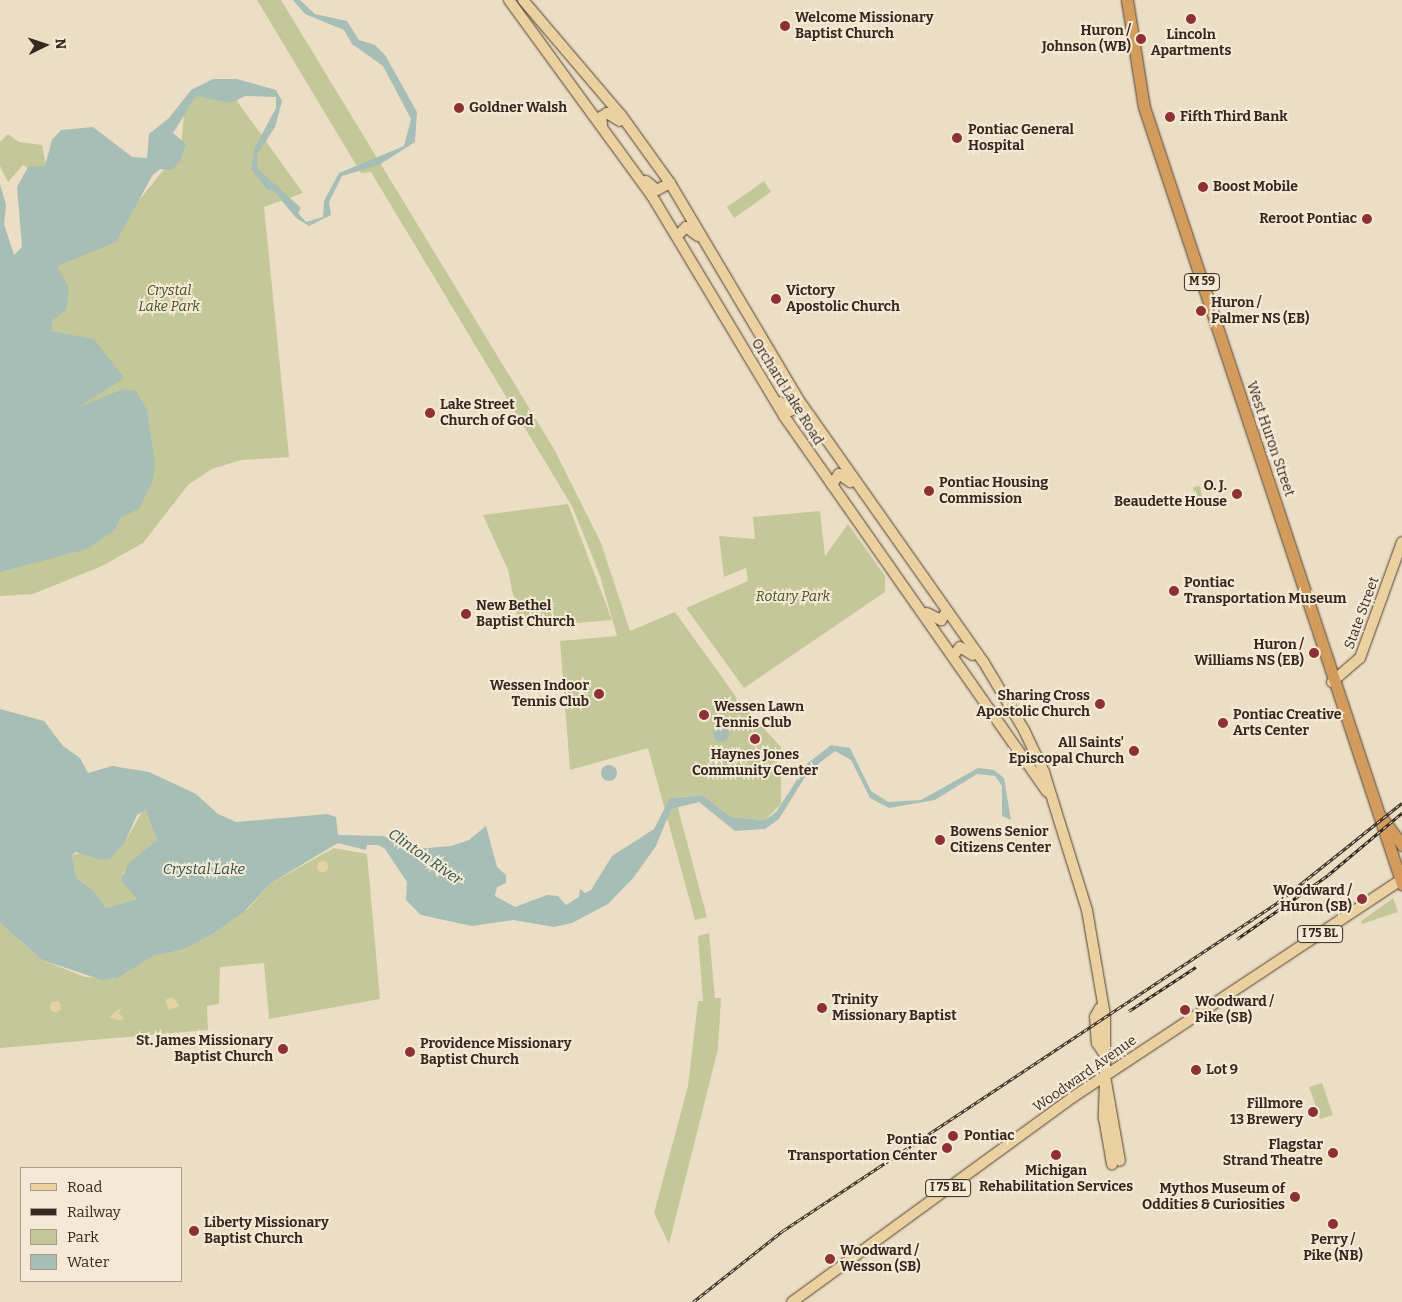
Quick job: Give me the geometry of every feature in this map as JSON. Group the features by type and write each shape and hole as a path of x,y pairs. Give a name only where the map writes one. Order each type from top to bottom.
{"highway":[{"name":"West Huron Street","path":"1127,0 1142,99 1302,576 1332,682 1402,881"},
{"name":"M 59","path":"1381,817 1402,845"}],"main road":[{"name":"Orchard Lake Road","path":"509,0 602,124 678,235 750,363 832,485 1049,794"},
{"name":"Orchard Lake Road","path":"523,0 552,32 642,144 670,184 732,285 798,399 947,611 1024,730 1049,794 1085,902 1100,1008 1106,1032 1103,1052 1105,1076 1103,1100 1116,1162"},
{"path":"540,39 552,32"},
{"path":"602,124 604,114 615,115 636,142 642,144"},
{"path":"612,138 652,187 663,189 670,184"},
{"path":"678,235 682,228 695,230 724,281 732,285"},
{"path":"750,363 756,364 786,410 797,408 798,399"},
{"path":"832,485 836,475 846,476 881,525 889,528"},
{"name":"State Street","path":"1332,682 1360,658 1402,542"},
{"path":"905,589 933,619 945,619 947,611"},
{"path":"953,656 960,647 968,649 1010,706"},
{"path":"969,678 976,680 1010,728 1024,730"},
{"name":"Woodward Avenue","path":"792,1302 1105,1076 1402,881"}],"green space":[{"path":"257,0 281,0 554,449 601,543 630,631 675,612 742,705 781,747 781,804 765,820 731,817 703,795 675,797 707,917 695,920 648,748 570,770 560,641 617,636 600,576 573,508 371,172 361,173"},
{"name":"Crystal Lake Park","path":"222,80 303,193 264,207 289,457 241,460 212,469 188,485 143,543 102,566 33,594 0,596 0,569 72,414 42,340 46,178 23,165 8,182 0,166 0,142 8,134 19,142 42,145 45,161 88,158 94,204 140,199 181,148 185,101"},
{"path":"764,181 771,192 734,218 727,207"},
{"path":"1200,486 1204,507 1197,508 1193,487"},
{"path":"568,504 612,620 520,628 508,570 483,515"},
{"name":"Rotary Park","path":"820,511 825,556 848,524 885,576 885,592 744,688 686,608 748,581 746,568 724,577 719,536 755,539 753,517"},
{"path":"143,810 149,812 157,840 123,873 137,899 106,908 96,893 76,877 72,855 125,842"},
{"path":"334,848 367,854 380,999 269,1019 264,963 220,967 219,1004 207,1006 208,1030 0,1048 0,923 42,960 85,977 113,979 153,956 182,950 213,934 248,909 271,883"},
{"path":"1393,898 1398,912 1362,924 1361,921"},
{"path":"709,933 715,998 721,998 718,1049 669,1244 654,1213 688,1086 698,1001 703,1001 698,936"},
{"path":"1322,1083 1333,1115 1320,1119 1309,1087"}],"sand":[{"path":"322,860 328,866 322,872 316,866"},
{"path":"172,997 180,1006 169,1010 165,1000"},
{"path":"55,1000 61,1006 55,1012 49,1006"},
{"path":"122,1007 118,1014 124,1017 122,1021 109,1017"}],"water":[{"path":"293,0 300,0 315,14 347,21 359,40 375,45 385,55 417,112 415,142 379,165 342,176 329,202 331,215 309,226 296,218 274,191 267,190 251,169 255,147 276,108 276,97 245,96 231,103 196,96 173,133 186,144 180,161 172,170 160,169 152,176 116,242 57,266 69,288 66,310 53,320 51,331 94,339 124,378 77,408 123,389 136,391 147,410 155,465 152,482 139,509 121,517 115,530 87,549 0,572 0,184 6,205 4,224 14,255 22,247 17,187 28,167 45,166 52,140 61,130 93,127 132,157 147,158 149,134 169,118 191,90 213,79 237,79 276,90 282,101 275,127 257,155 258,169 301,208 298,213 306,222 323,217 324,201 339,173 404,146 411,119 383,66 352,44 344,30 305,14"},
{"name":"Crystal Lake","path":"0,709 44,721 63,746 80,758 88,773 112,766 149,772 196,794 218,814 236,822 327,814 336,817 338,835 384,836 405,850 451,846 469,840 486,826 497,867 506,875 506,883 497,887 495,896 515,907 547,895 558,896 566,905 579,897 580,889 585,893 591,890 612,856 654,829 670,798 703,795 731,817 765,820 776,812 808,763 831,745 850,748 871,791 888,802 921,800 978,768 994,770 1004,778 1011,820 1002,816 1002,786 995,776 977,774 935,800 889,808 870,798 851,760 835,751 808,772 779,819 765,829 735,831 699,802 671,809 656,846 634,877 608,904 572,923 554,927 513,920 472,926 421,915 406,900 407,882 385,849 378,845 367,845 366,850 338,843 271,883 244,912 213,934 182,950 153,956 117,978 102,980 42,960 0,923","holes":["146,810 157,840 129,863 121,880 137,899 106,908 96,893 76,877 72,855 76,852 101,860 111,858 125,842 137,815"]},
{"path":"721,726 727,728 729,734 727,740 721,742 715,740 713,734 715,728"},
{"path":"609,765 617,773 609,781 601,773"}],"railway":[{"path":"693,1302 784,1230 1277,903 1402,803"},
{"path":"1237,939 1328,875 1402,813"},
{"path":"1129,1011 1196,967"}],"place":[{"name":"Lincoln Apartments","path":"1191,19"},
{"name":"Welcome Missionary Baptist Church","path":"785,26"},
{"name":"Huron / Johnson (WB)","path":"1141,39"},
{"name":"Goldner Walsh","path":"459,108"},
{"name":"Fifth Third Bank","path":"1170,117"},
{"name":"Pontiac General Hospital","path":"957,138"},
{"name":"Boost Mobile","path":"1203,187"},
{"name":"Reroot Pontiac","path":"1367,219"},
{"name":"Victory Apostolic Church","path":"776,299"},
{"name":"Huron / Palmer NS (EB)","path":"1201,311"},
{"name":"Lake Street Church of God","path":"430,413"},
{"name":"Pontiac Housing Commission","path":"929,491"},
{"name":"O. J. Beaudette House","path":"1237,494"},
{"name":"Pontiac Transportation Museum","path":"1174,591"},
{"name":"New Bethel Baptist Church","path":"466,614"},
{"name":"Huron / Williams NS (EB)","path":"1314,653"},
{"name":"Wessen Indoor Tennis Club","path":"599,694"},
{"name":"Sharing Cross Apostolic Church","path":"1100,704"},
{"name":"Wessen Lawn Tennis Club","path":"704,715"},
{"name":"Pontiac Creative Arts Center","path":"1223,723"},
{"name":"Haynes Jones Community Center","path":"755,739"},
{"name":"All Saints' Episcopal Church","path":"1134,751"},
{"name":"Bowens Senior Citizens Center","path":"940,840"},
{"name":"Woodward / Huron (SB)","path":"1362,899"},
{"name":"Trinity Missionary Baptist","path":"822,1008"},
{"name":"Woodward / Pike (SB)","path":"1185,1010"},
{"name":"St. James Missionary Baptist Church","path":"283,1049"},
{"name":"Providence Missionary Baptist Church","path":"410,1052"},
{"name":"Lot 9","path":"1196,1070"},
{"name":"Fillmore 13 Brewery","path":"1313,1112"},
{"name":"Pontiac","path":"953,1136"},
{"name":"Pontiac Transportation Center","path":"947,1148"},
{"name":"Flagstar Strand Theatre","path":"1333,1153"},
{"name":"Michigan Rehabilitation Services","path":"1056,1155"},
{"name":"Mythos Museum of Oddities & Curiosities","path":"1295,1197"},
{"name":"Perry / Pike (NB)","path":"1333,1224"},
{"name":"Liberty Missionary Baptist Church","path":"194,1231"},
{"name":"Woodward / Wesson (SB)","path":"830,1259"}],"water label":[{"name":"Clinton River","path":"425,857"}]}
